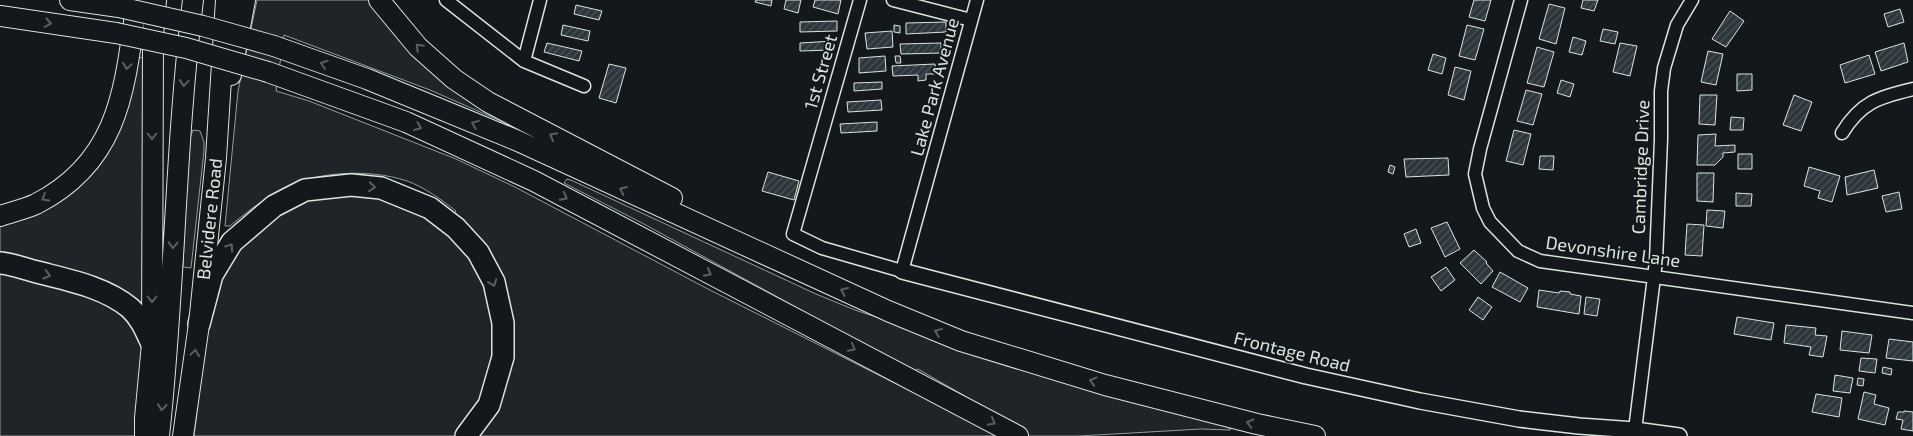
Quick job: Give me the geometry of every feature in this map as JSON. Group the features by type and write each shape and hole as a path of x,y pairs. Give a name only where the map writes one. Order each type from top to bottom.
{"highway":[{"path":"199,324 212,275 232,242 274,206 305,190 351,185 381,188 398,194 430,208 456,228 478,252 494,282 503,323 503,357 489,405 466,436"},
{"path":"0,263 99,290 116,298 140,319 152,344"}],"main road":[{"path":"70,0 128,3 274,46 367,79 518,141 747,247 961,341 1105,385 1257,424 1315,436"},
{"path":"145,436 152,344 153,46 156,0"},
{"name":"Belvidere Road","path":"159,436 170,312 175,192 193,0"},
{"name":"Belvidere Road","path":"183,436 199,324 216,158 226,0"},
{"path":"216,158 245,0"},
{"path":"379,0 418,47 454,79 488,102 703,215 747,247"},
{"path":"0,216 35,204 65,186 96,152 113,124 122,97 128,3"},
{"path":"0,16 116,33 186,48 268,72 406,122 534,181 1018,436"}],"street":[{"path":"446,0 524,61 584,86"},
{"path":"524,61 540,0"},
{"name":"1st Street","path":"860,0 793,234 822,248 902,271"},
{"path":"893,0 971,20"},
{"name":"Lake Park Avenue","path":"902,271 977,0"},
{"name":"Devonshire Lane","path":"1521,0 1480,149 1475,174 1483,208 1490,222 1518,251 1540,261 1913,313"},
{"name":"Cambridge Drive","path":"1635,430 1654,276 1661,139 1661,92 1664,68 1677,25 1692,0"},
{"path":"1842,133 1851,118 1870,101 1913,89"},
{"name":"Frontage Road","path":"902,271 1306,376 1420,401 1519,419 1679,436"}],"shaded area":[{"path":"257,0 372,0 535,136 430,90 284,35 276,91 309,101 456,159 515,187 708,289 946,409 982,406 918,369 913,371 642,223 564,183 567,179 573,181 816,294 855,310 1211,419 1231,429 1079,436 478,436 511,328 453,215 456,211 426,190 407,181 375,174 340,174 323,176 290,185 264,200 230,226 225,226 238,91"},
{"path":"138,57 145,58 147,314 0,253 0,226 46,209 115,138 130,101"},
{"path":"193,130 200,131 204,142 204,151 191,268 183,267 188,143"},
{"path":"370,192 430,213 485,274 498,341 482,402 457,436 194,436 211,300 216,287 243,241 297,202"},
{"path":"0,271 98,297 125,313 143,345 136,436 0,436"}],"building":[{"path":"756,0 772,0 771,6 755,2"},
{"path":"786,0 801,0 798,13 784,9"},
{"path":"815,0 841,0 838,14 813,7"},
{"path":"1474,0 1491,0 1485,21 1469,17"},
{"path":"1583,0 1598,0 1594,11 1581,8"},
{"path":"1549,4 1565,8 1556,44 1539,39"},
{"path":"576,5 602,11 599,20 574,14"},
{"path":"1900,9 1904,22 1888,27 1884,14"},
{"path":"1730,11 1744,21 1726,47 1712,39"},
{"path":"837,21 837,31 800,32 800,22"},
{"path":"946,22 946,32 906,34 906,23"},
{"path":"563,25 590,31 588,41 561,35"},
{"path":"894,25 900,26 900,33 894,32"},
{"path":"1467,25 1484,29 1475,60 1459,56"},
{"path":"1603,29 1618,32 1615,44 1600,41"},
{"path":"892,31 893,47 867,49 865,33"},
{"path":"1573,37 1586,41 1582,55 1569,52"},
{"path":"833,41 833,50 800,51 800,43"},
{"path":"547,43 582,51 579,61 544,52"},
{"path":"941,43 941,53 901,54 900,44"},
{"path":"1620,43 1637,46 1630,76 1613,72"},
{"path":"1904,43 1908,62 1881,71 1875,52"},
{"path":"1537,47 1554,52 1544,87 1527,83"},
{"path":"1708,51 1723,54 1716,85 1701,82"},
{"path":"1433,54 1446,58 1442,74 1428,70"},
{"path":"1869,55 1875,74 1845,83 1840,65"},
{"path":"885,56 886,71 859,73 859,58"},
{"path":"895,56 900,56 901,63 896,63"},
{"path":"609,64 626,68 616,103 599,98"},
{"path":"935,64 936,74 926,74 926,80 918,81 918,75 893,76 892,66"},
{"path":"1455,67 1471,71 1464,100 1448,95"},
{"path":"1737,74 1752,74 1752,90 1737,91"},
{"path":"1561,80 1574,84 1570,97 1557,93"},
{"path":"882,82 882,89 854,91 854,83"},
{"path":"1526,90 1542,94 1533,125 1517,121"},
{"path":"1700,95 1717,95 1715,125 1699,124"},
{"path":"1794,95 1812,102 1801,131 1783,125"},
{"path":"881,100 882,110 848,112 847,102"},
{"path":"1731,117 1744,118 1743,130 1730,130"},
{"path":"877,122 877,131 841,133 840,124"},
{"path":"1514,130 1531,134 1523,165 1506,161"},
{"path":"1716,134 1715,146 1735,145 1735,152 1723,153 1723,157 1715,165 1697,165 1698,135"},
{"path":"1738,154 1752,154 1752,169 1738,169"},
{"path":"1540,156 1554,156 1553,170 1539,169"},
{"path":"1448,158 1449,175 1406,177 1404,159"},
{"path":"1390,165 1395,167 1393,174 1388,172"},
{"path":"1809,167 1840,176 1832,202 1818,198 1820,191 1804,186"},
{"path":"1874,170 1878,188 1847,195 1845,177"},
{"path":"768,172 799,181 794,200 762,191"},
{"path":"1697,173 1714,173 1713,202 1697,201"},
{"path":"1899,192 1902,209 1886,212 1882,196"},
{"path":"1736,193 1752,194 1751,206 1736,206"},
{"path":"1707,210 1725,211 1723,228 1706,226"},
{"path":"1447,222 1460,249 1445,257 1431,228"},
{"path":"1687,224 1704,225 1702,256 1685,255"},
{"path":"1416,229 1421,243 1409,247 1404,234"},
{"path":"1474,250 1487,262 1493,271 1481,284 1460,263"},
{"path":"1446,267 1455,280 1441,291 1431,277"},
{"path":"1500,272 1528,288 1520,302 1492,287"},
{"path":"1539,290 1559,293 1560,291 1570,292 1570,294 1581,296 1579,314 1537,307"},
{"path":"1478,297 1492,307 1483,320 1469,310"},
{"path":"1586,297 1600,299 1597,316 1584,314"},
{"path":"1737,317 1774,323 1771,340 1734,334"},
{"path":"1786,325 1816,328 1815,335 1827,336 1823,357 1809,355 1811,347 1784,343"},
{"path":"1842,331 1872,335 1869,353 1840,350"},
{"path":"1889,339 1913,342 1913,361 1886,358"},
{"path":"1861,358 1877,359 1875,373 1859,371"},
{"path":"1883,367 1892,369 1891,375 1882,373"},
{"path":"1835,375 1853,378 1850,393 1833,391"},
{"path":"1858,378 1864,379 1863,386 1857,385"},
{"path":"1864,392 1876,395 1874,404 1889,408 1885,425 1858,419"},
{"path":"1816,394 1842,398 1839,417 1812,412"},
{"path":"1898,412 1913,412 1913,431 1901,429 1903,420 1896,419"}]}
